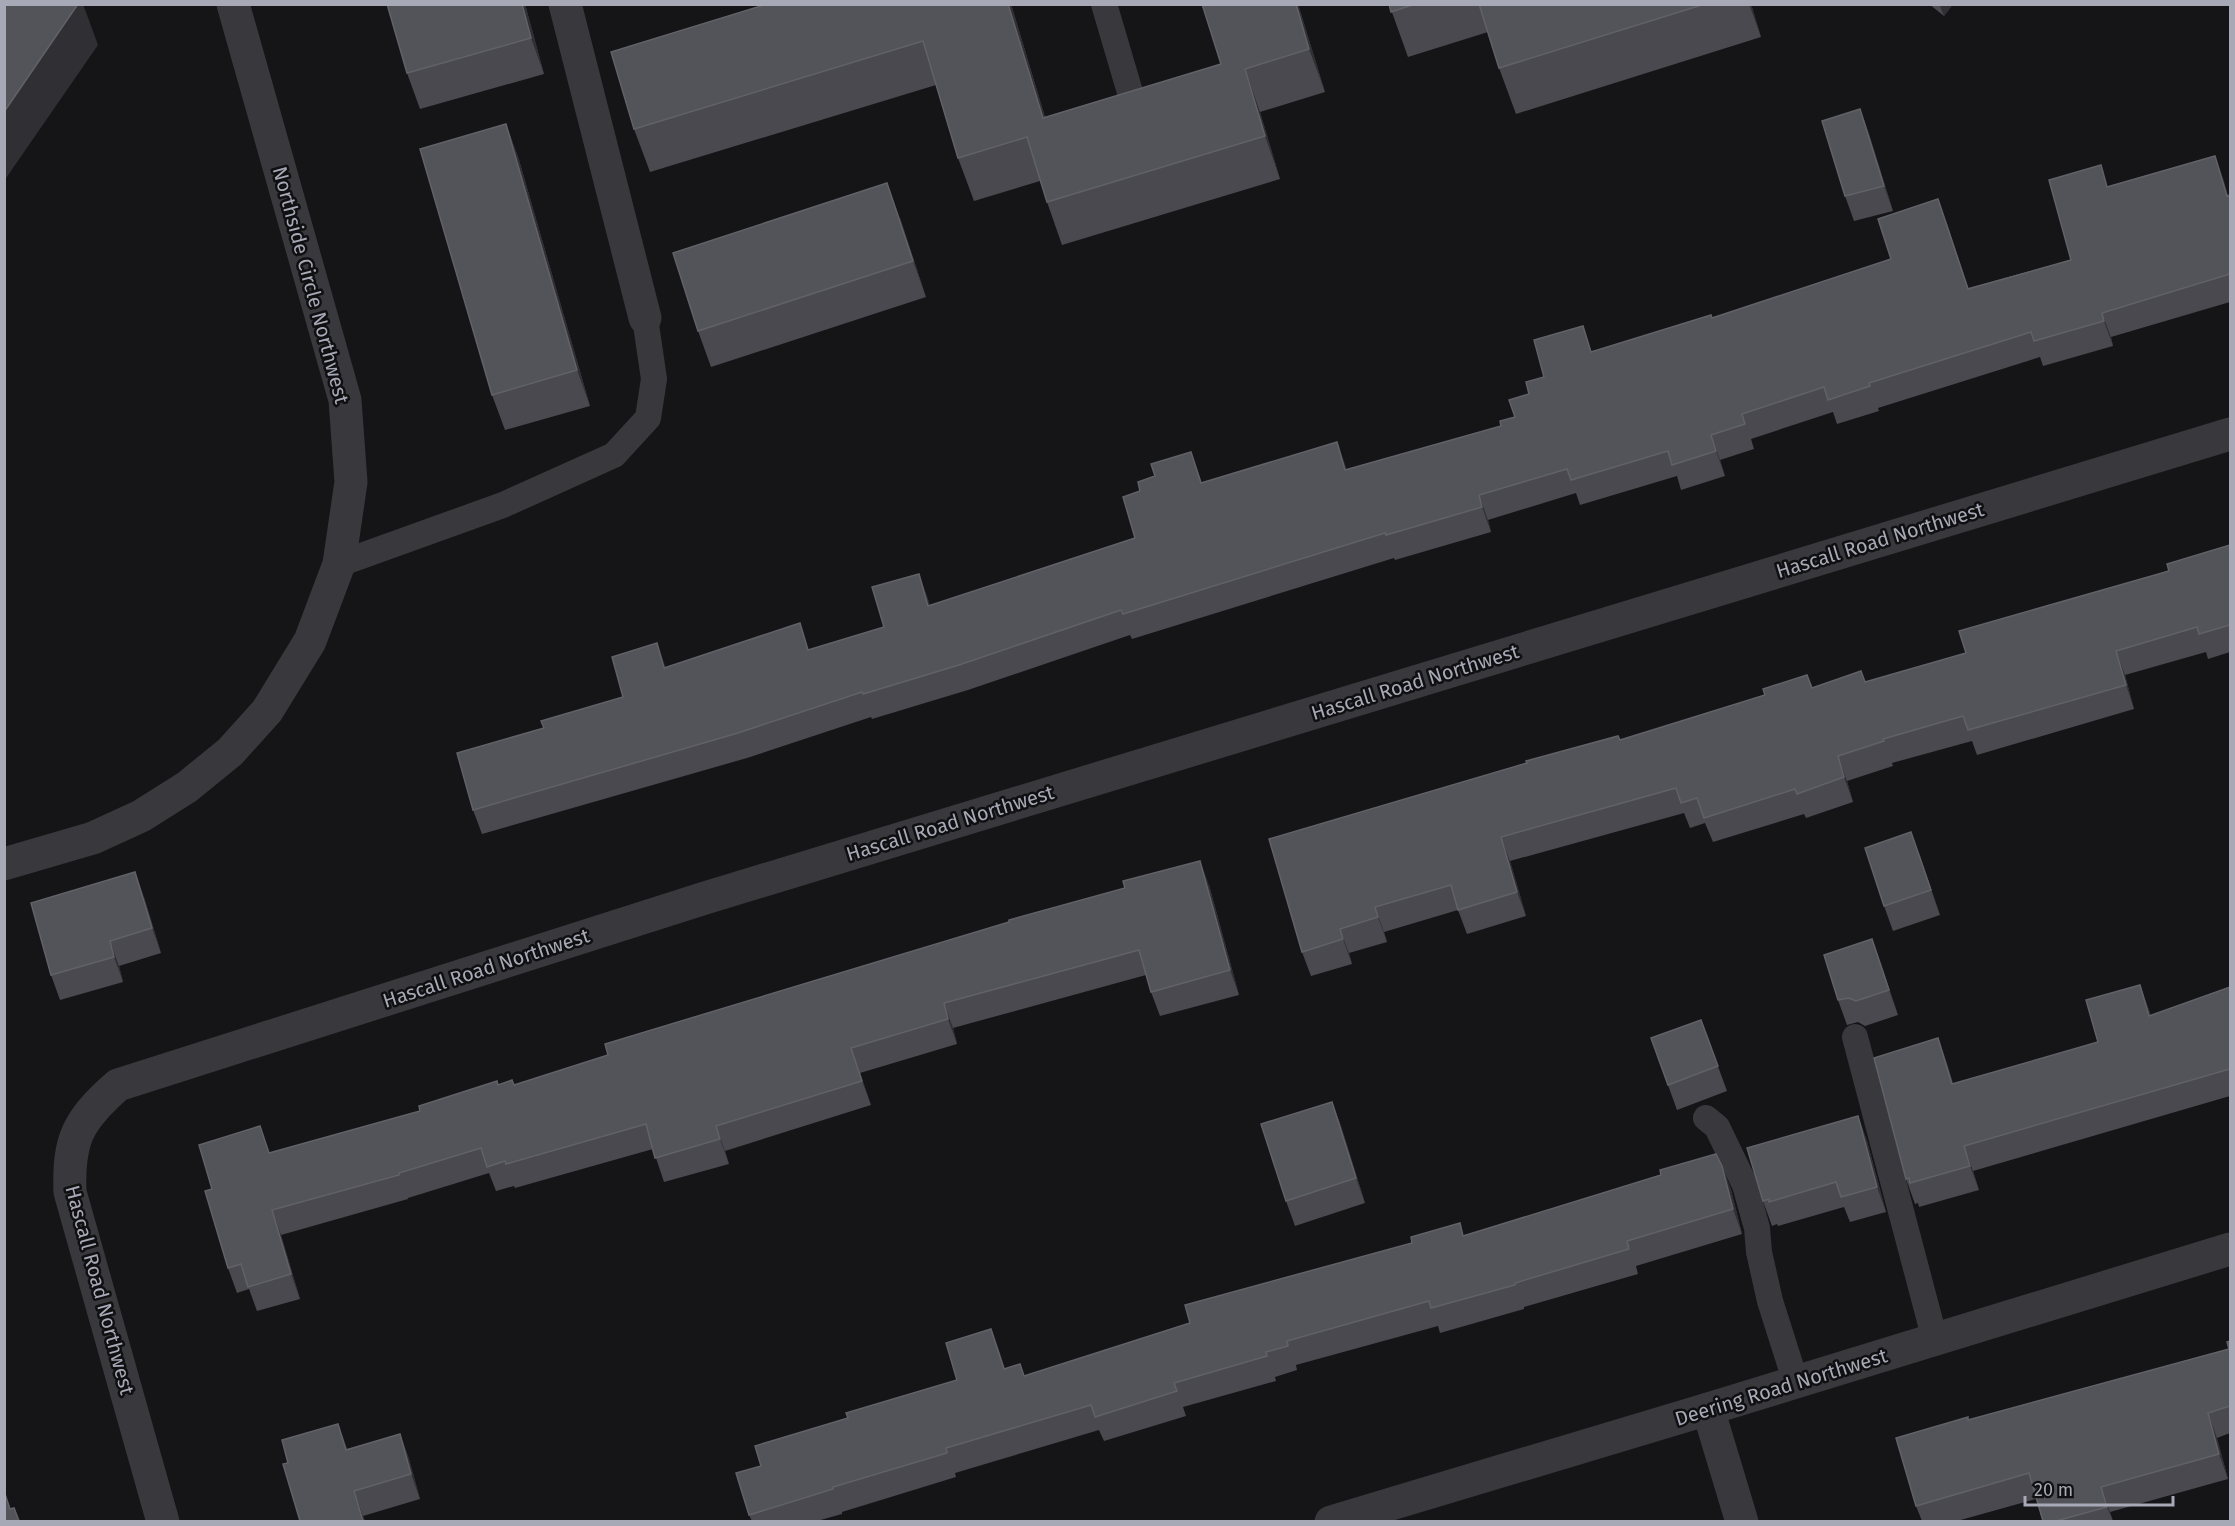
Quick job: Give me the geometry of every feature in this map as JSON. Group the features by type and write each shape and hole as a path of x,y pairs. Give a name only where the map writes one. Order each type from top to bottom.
{"street":[{"name":"Northside Circle Northwest","path":"4,864 93,838 141,816 188,787 230,752 267,711 310,641 339,564 351,482 345,400 233,4"},
{"path":"569,5 645,318"},
{"name":"Hascall Road Northwest","path":"163,1521 70,1192 69,1163 78,1132 94,1106 118,1085 717,895 2230,434"},
{"name":"Deering Road Northwest","path":"1331,1521 1796,1383 2230,1249"},
{"path":"1708,1409 1742,1521"}],"lane":[{"path":"1104,4 1132,99"},
{"path":"339,564 503,505 614,455 648,418 654,379 645,318"},
{"path":"1855,1037 1935,1340"},
{"path":"1706,1118 1717,1127 1745,1185 1757,1228 1759,1252 1770,1301 1796,1383"}],"building":[{"path":"4,4 78,4 4,112"},
{"path":"387,4 522,4 531,38 407,73"},
{"path":"767,4 1008,4 1043,118 1221,64 1202,4 1296,4 1309,49 1245,69 1265,136 1047,202 1027,137 958,158 923,41 634,129 611,52"},
{"path":"1389,4 1415,4 1391,12"},
{"path":"1479,4 1705,4 1499,68"},
{"path":"1860,109 1884,186 1845,196 1822,121"},
{"path":"506,124 577,370 492,395 420,149"},
{"path":"2215,156 2227,196 2230,195 2230,274 2102,313 2104,321 2034,341 2031,332 1869,383 1870,386 1828,400 1824,387 1742,414 1745,424 1711,435 1716,451 1672,465 1668,451 1571,480 1567,469 1479,495 1482,507 1386,535 1385,533 1123,614 1121,610 959,665 863,694 862,692 738,733 473,810 457,753 544,728 541,721 623,697 612,657 657,643 664,668 800,623 808,650 884,627 872,587 919,574 928,606 1135,538 1123,497 1140,491 1138,482 1155,476 1151,464 1191,452 1201,483 1337,442 1345,470 1501,426 1500,421 1515,417 1509,400 1529,394 1526,382 1544,377 1534,340 1583,326 1591,352 1711,315 1712,318 1891,259 1878,219 1938,199 1968,289 2071,260 2049,180 2101,165 2107,187"},
{"path":"887,183 913,261 698,331 673,253"},
{"path":"2230,545 2230,625 2199,634 2197,627 2116,651 2126,685 1968,730 1963,716 1883,739 1884,741 1838,756 1844,777 1797,794 1795,789 1704,818 1697,798 1681,803 1676,788 1501,837 1517,892 1458,910 1451,885 1375,907 1378,917 1340,929 1343,939 1302,952 1269,839 1527,763 1526,761 1618,736 1620,740 1765,695 1763,689 1807,675 1812,688 1861,671 1865,682 1966,653 1959,631 2169,571 2167,564"},
{"path":"1911,832 1931,890 1884,906 1865,848"},
{"path":"1200,861 1230,970 1151,992 1139,950 944,1003 948,1019 851,1048 862,1081 716,1126 720,1139 655,1158 646,1124 506,1164 505,1161 487,1167 481,1148 399,1173 399,1175 272,1210 291,1274 248,1287 241,1264 228,1268 205,1191 212,1189 199,1145 260,1126 269,1153 420,1111 419,1106 497,1081 498,1085 512,1080 514,1085 608,1055 605,1044 1009,922 1009,920 1125,888 1123,881"},
{"path":"135,872 152,928 110,941 114,957 51,975 31,903"},
{"path":"1872,939 1889,990 1856,1001 1849,998 1838,1000 1824,955"},
{"path":"2140,985 2149,1016 2230,987 2230,1069 1964,1146 1970,1166 1910,1183 1909,1178 1906,1179 1874,1058 1938,1038 1952,1084 2098,1042 2086,1000"},
{"path":"1701,1020 1718,1066 1668,1085 1651,1038"},
{"path":"1332,1102 1356,1178 1286,1201 1261,1124"},
{"path":"1858,1116 1877,1187 1841,1197 1836,1182 1769,1202 1769,1199 1763,1201 1747,1148"},
{"path":"1716,1154 1722,1166 1733,1209 1627,1241 1629,1249 1515,1283 1515,1285 1431,1308 1429,1301 1287,1341 1288,1346 1266,1352 1267,1356 1174,1383 1177,1391 1095,1417 1091,1405 946,1448 947,1453 749,1515 736,1473 761,1466 755,1446 848,1418 846,1413 957,1380 946,1343 991,1329 1004,1369 1020,1364 1024,1376 1190,1323 1185,1305 1412,1243 1411,1237 1460,1223 1463,1236 1661,1175 1660,1170"},
{"path":"2230,1341 2230,1406 2208,1413 2219,1454 2101,1487 2107,1507 2056,1521 2043,1521 2029,1473 1916,1506 1896,1438 2229,1349 2227,1342"},
{"path":"338,1424 346,1450 400,1434 411,1474 354,1491 363,1521 300,1521 283,1464 288,1463 282,1440"},
{"path":"4,1491 10,1509 14,1508 19,1521 4,1521"}]}
